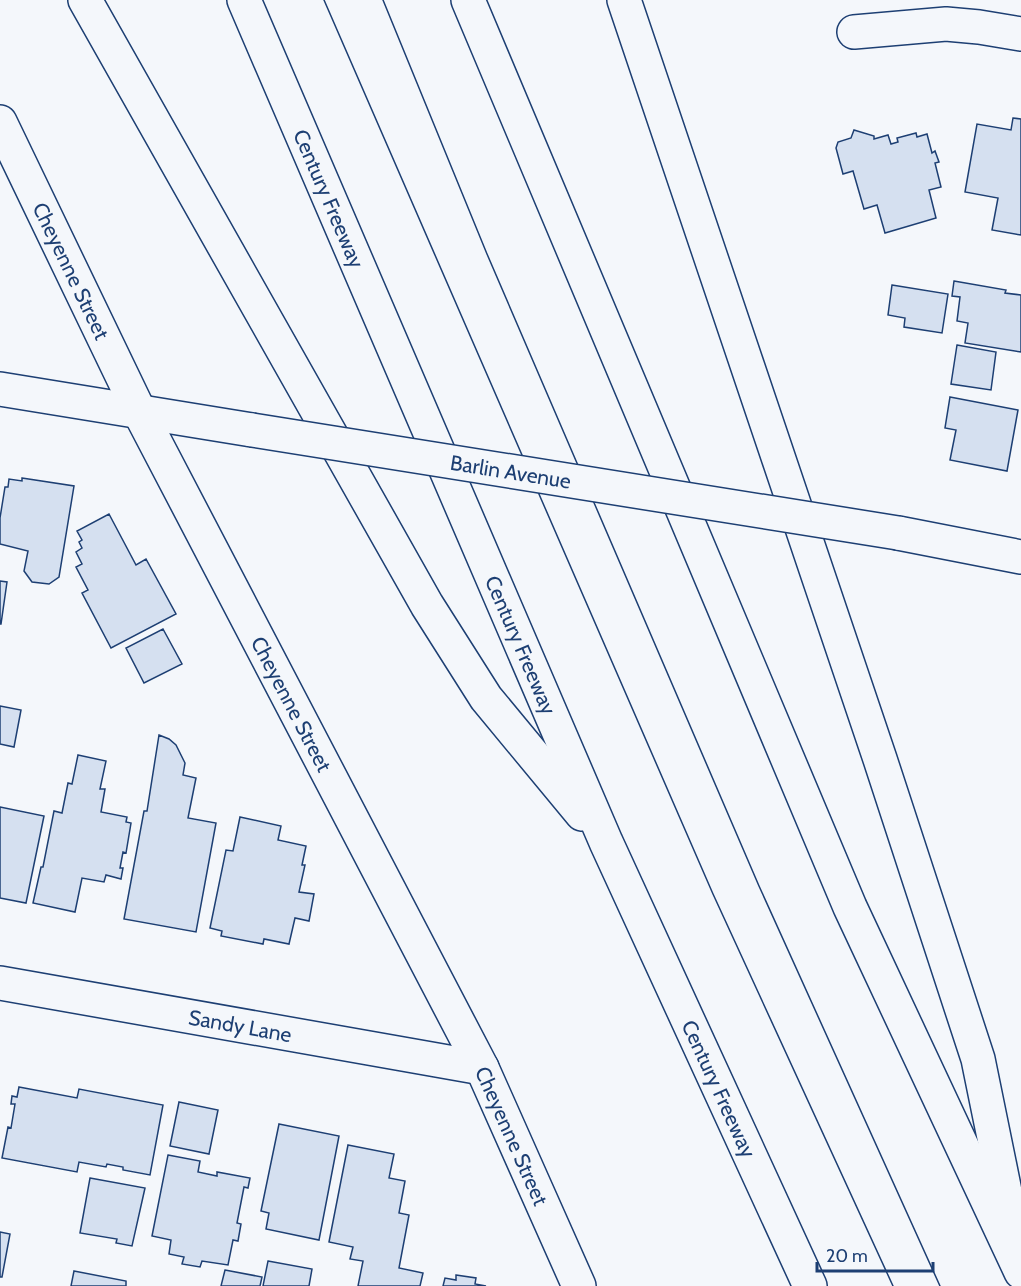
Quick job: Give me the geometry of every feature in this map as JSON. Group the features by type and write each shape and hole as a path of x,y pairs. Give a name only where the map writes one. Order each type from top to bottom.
{"main road":[{"path":"86,0 427,605 486,698 606,842"},
{"name":"Century Freeway","path":"244,0 606,842 810,1286"},
{"path":"468,0 845,896 1021,1271"},
{"path":"624,0 880,759 978,1059 1021,1271"},
{"path":"854,32 946,24 1021,34"},
{"name":"Cheyenne Street","path":"0,122 140,413 482,1068 579,1286"},
{"name":"Barlin Avenue","path":"0,389 898,533 1021,557"},
{"name":"Sandy Lane","path":"0,982 482,1068"}],"building":[{"path":"1013,118 1021,119 1021,235 992,230 998,198 965,192 977,124 1011,130"},
{"path":"854,130 874,136 874,139 888,135 891,144 898,142 897,138 916,133 917,137 927,134 932,153 935,151 939,162 935,163 941,187 929,190 936,218 885,233 877,205 864,209 853,171 843,174 836,148 838,142 851,138"},
{"path":"954,281 1006,290 1005,293 1021,295 1021,352 965,343 968,323 957,321 960,297 952,296"},
{"path":"892,285 948,294 942,333 904,327 905,318 888,315"},
{"path":"957,345 996,352 991,390 951,384"},
{"path":"950,397 1018,410 1007,471 950,460 956,430 945,428"},
{"path":"22,478 74,486 59,577 49,584 32,582 24,571 28,551 0,544 0,518 5,487 8,487 9,479 22,481"},
{"path":"109,514 136,565 146,559 176,614 111,648 82,593 88,590 76,567 82,564 76,552 82,548 79,542 82,540 77,531"},
{"path":"0,581 7,582 1,624 0,624"},
{"path":"163,629 182,664 144,683 126,648"},
{"path":"0,706 21,710 14,747 0,744"},
{"path":"159,735 176,745 185,763 183,775 196,778 188,818 216,823 196,932 124,919 144,811 147,811"},
{"path":"78,755 106,761 100,789 105,789 101,812 127,817 126,822 131,823 126,853 123,852 120,868 123,868 121,879 106,875 104,882 82,878 75,912 33,903 54,811 62,813 68,783 72,784"},
{"path":"0,807 44,816 26,903 0,898"},
{"path":"240,817 281,826 278,840 306,846 302,865 305,865 299,892 314,894 309,921 295,918 289,944 264,939 263,944 221,936 222,931 210,928 226,850 233,851"},
{"path":"19,1087 77,1098 79,1089 163,1105 150,1175 123,1170 123,1167 107,1164 106,1167 79,1162 77,1172 2,1158 15,1104 11,1104 12,1096 17,1097"},
{"path":"179,1102 218,1110 209,1154 170,1146"},
{"path":"279,1124 339,1136 319,1240 266,1229 269,1213 261,1211"},
{"path":"348,1145 394,1154 389,1178 405,1181 399,1213 409,1215 399,1268 423,1273 420,1286 358,1286 363,1261 350,1259 353,1247 329,1242"},
{"path":"168,1155 200,1161 198,1172 217,1176 217,1172 250,1178 248,1188 244,1187 237,1223 241,1224 238,1241 233,1240 228,1265 202,1261 200,1267 182,1264 184,1257 169,1254 171,1240 152,1236"},
{"path":"90,1178 145,1188 132,1246 116,1243 117,1239 80,1233"},
{"path":"0,1232 10,1234 2,1277 0,1277"},
{"path":"268,1261 312,1269 309,1286 263,1286"},
{"path":"225,1270 262,1277 260,1286 221,1286"},
{"path":"74,1271 126,1281 126,1286 71,1286"},
{"path":"456,1275 476,1278 475,1284 486,1286 443,1286 445,1278 456,1280"}],"tram line":[{"path":"324,0 713,894 893,1286"},
{"path":"383,0 487,254 759,886 940,1286"}]}
